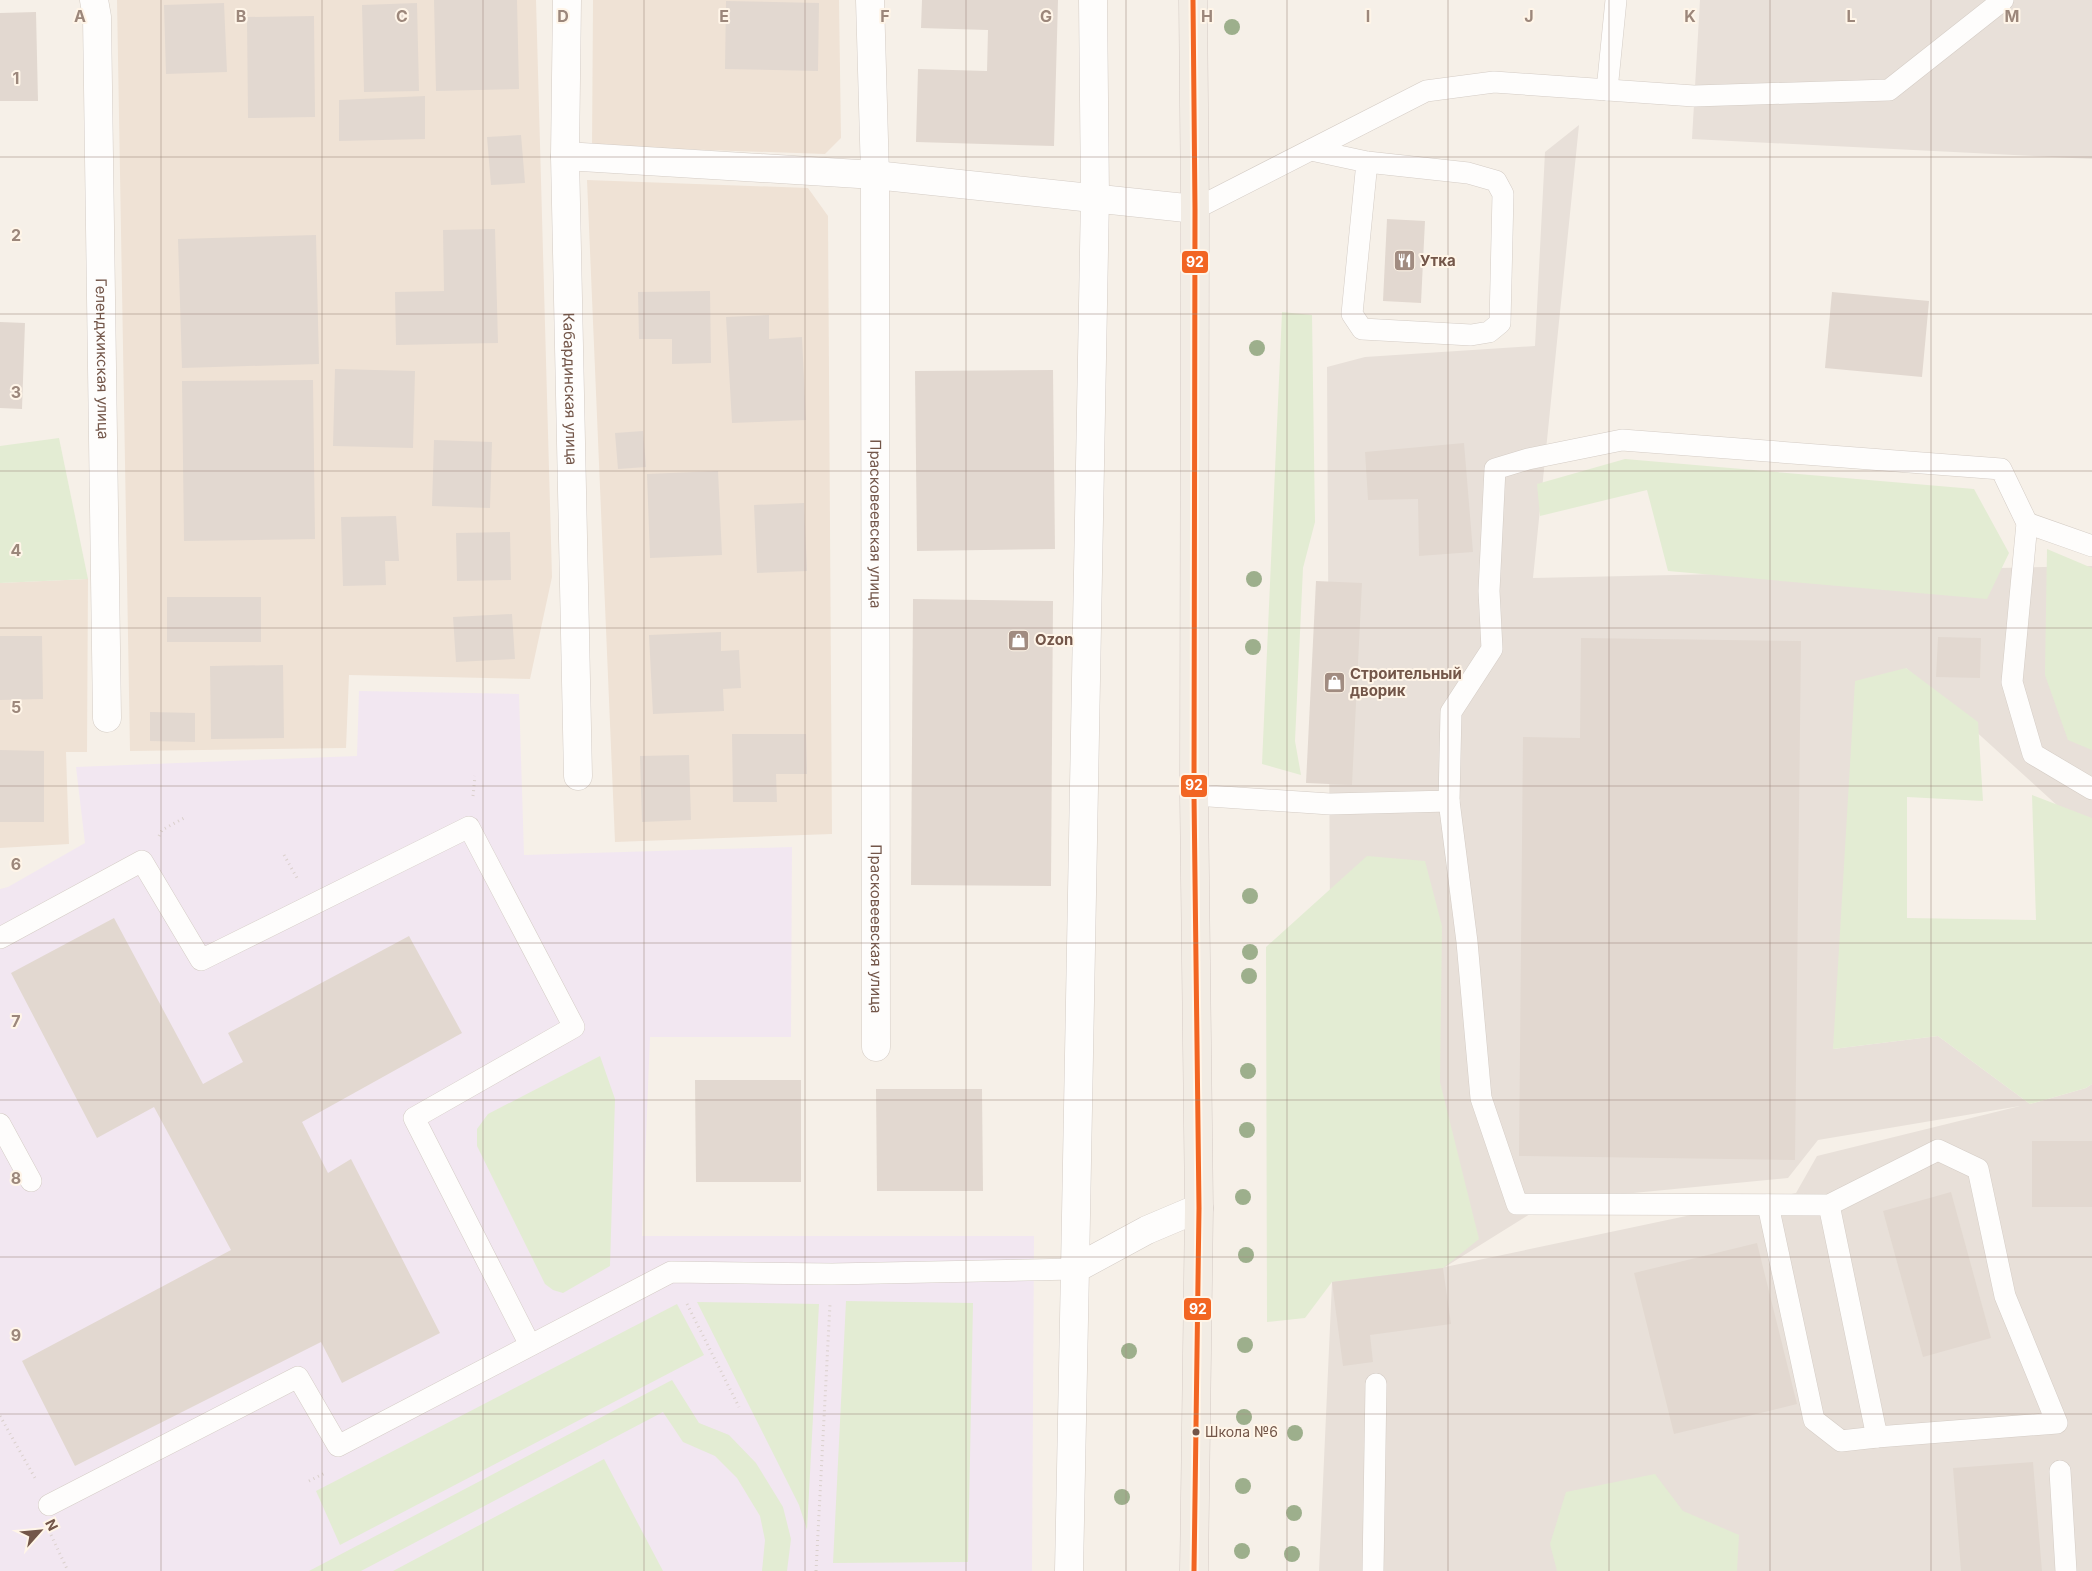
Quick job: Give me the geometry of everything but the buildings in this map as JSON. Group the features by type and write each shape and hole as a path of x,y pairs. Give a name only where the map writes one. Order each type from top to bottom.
{"main road":[{"path":"1193,0 1196,208 1194,795 1199,1208 1194,1571"}],"street":[{"name":"Геленджикская улица","path":"94,0 98,27 107,718"},
{"name":"Кабардинская улица","path":"567,0 565,156 578,776"},
{"name":"Прасковеевская улица","path":"870,0 875,175 876,1047"},
{"path":"1069,1571 1095,197 1093,0"},
{"path":"565,156 875,175 1196,208"},
{"path":"1075,1269 1147,1230 1199,1208"}],"lane":[{"path":"1607,90 1616,0"},
{"path":"1196,208 1426,91 1494,82 1694,96 1889,90 2003,0"},
{"path":"1311,150 1367,162 1468,173 1496,181 1503,194 1500,323 1489,332 1471,335 1362,330 1352,314 1367,162"},
{"path":"1768,1205 1814,1420 1841,1441 2057,1423 2005,1296 1978,1169 1938,1150 1829,1206 1768,1205 1517,1204 1481,1098 1467,942 1449,801 1451,712 1492,649 1489,590 1495,468 1528,459 1622,440 2001,469 2027,523 2012,682 2033,754 2092,789"},
{"path":"2027,523 2092,546"},
{"path":"1194,795 1330,804 1449,801"},
{"path":"0,938 142,862 201,960 469,827 574,1027 414,1118 530,1345"},
{"path":"0,1124 31,1181"},
{"path":"1829,1206 1877,1437"},
{"path":"49,1505 298,1377 338,1446 671,1272 832,1274 1075,1269"},
{"path":"1373,1571 1376,1384"},
{"path":"2060,1471 2066,1571"}],"path":[{"path":"671,1272 739,1407"},
{"path":"816,1571 832,1274"},
{"path":"0,1416 49,1505"}],"shaded area":[{"path":"117,0 536,0 552,577 530,679 349,675 346,748 130,751"},
{"path":"593,0 839,0 841,138 825,154 592,146"},
{"path":"1700,0 2092,0 2092,159 1692,139"},
{"path":"1579,125 1533,578 2092,566 2092,837 1906,668 1833,1049 1938,1036 2030,1104 2086,1088 2092,1084 2092,1571 1319,1571 1332,1282 1327,367 1365,357 1535,346 1545,152","holes":["2020,1106 1817,1156 1796,1193 1445,1267 1551,1201 1788,1178 1818,1140"]},
{"path":"587,180 808,188 828,216 832,834 615,842"},
{"path":"88,579 87,752 66,752 69,844 0,848 0,583"},
{"path":"359,691 519,694 524,855 792,847 791,1037 650,1037 642,1236 1034,1236 1032,1571 0,1571 0,889 8,887 85,843 76,767 357,756"}],"green space":[{"path":"1282,312 1312,315 1315,522 1303,568 1295,741 1301,775 1262,764"},
{"path":"59,438 88,579 0,583 0,446"},
{"path":"1625,459 1974,489 2009,553 1987,599 1668,571 1647,490 1540,516 1537,484"},
{"path":"2047,549 2092,568 2092,750 2068,740 2045,675"},
{"path":"1906,668 1978,722 1983,801 1907,797 1907,918 2036,920 2032,795 2092,818 2092,1084 2086,1088 2030,1104 1938,1036 1833,1049 1855,681"},
{"path":"1367,856 1425,861 1442,926 1440,1082 1479,1239 1443,1268 1332,1282 1305,1318 1267,1322 1266,947"},
{"path":"600,1056 615,1099 610,1266 563,1293 553,1290 545,1284 477,1146 477,1129 488,1114"},
{"path":"846,1301 973,1303 968,1562 833,1563"},
{"path":"697,1302 819,1304 807,1530 799,1505"},
{"path":"677,1304 704,1355 340,1545 316,1491"},
{"path":"672,1380 699,1423 729,1435 756,1463 783,1507 791,1539 787,1571 762,1571 765,1540 760,1516 737,1478 715,1456 683,1442 663,1412 361,1571 309,1571"},
{"path":"604,1459 663,1571 393,1571"},
{"path":"1655,1474 1683,1511 1739,1535 1737,1571 1557,1571 1550,1544 1566,1492"}],"transit line":[{"name":"92","path":"1193,0 1195,209 1194,795 1199,1208 1194,1571"}],"place":[{"name":"Утка","path":"1404,261"},
{"name":"Ozon","path":"1019,640"},
{"name":"Строительный дворик","path":"1334,683"},
{"name":"Школа №6","path":"1196,1432"}]}
